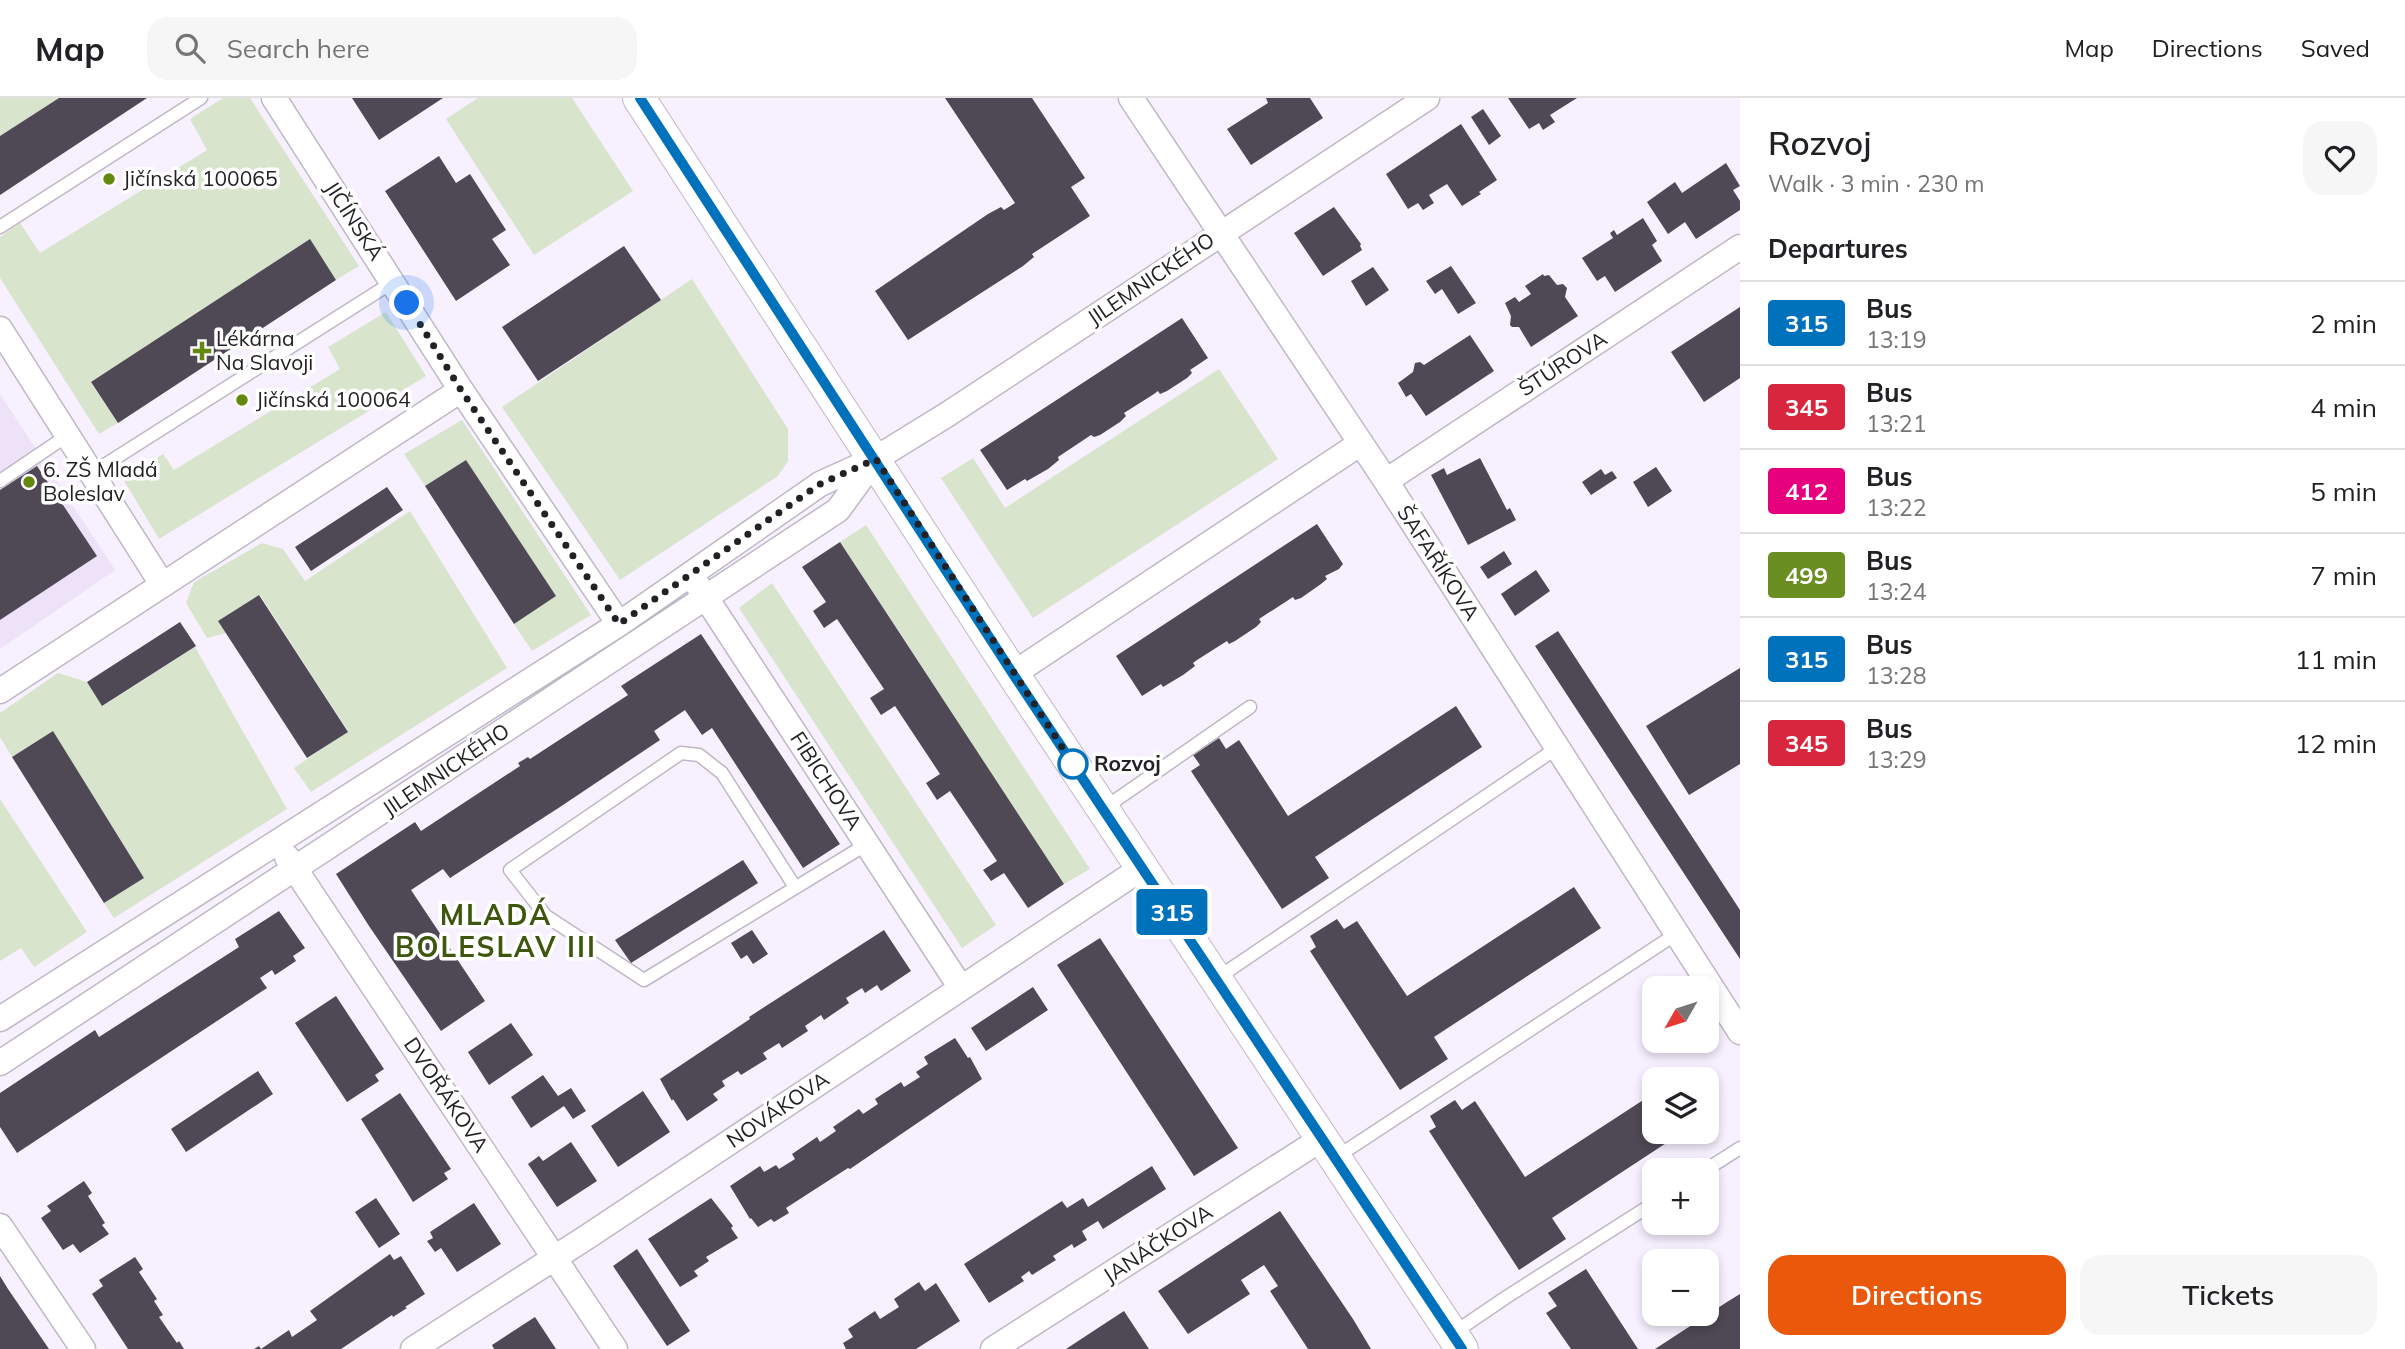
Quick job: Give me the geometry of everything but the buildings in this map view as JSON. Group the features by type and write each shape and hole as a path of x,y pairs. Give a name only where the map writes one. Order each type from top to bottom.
{"street":[{"name":"JIČÍNSKÁ","path":"274,98 461,390 619,624"},
{"path":"639,98 876,459 1013,674 1457,1342"},
{"name":"ŠAFAŘÍKOVA","path":"1131,98 1386,481 1740,1032"},
{"name":"JILEMNICKÉHO","path":"0,1019 619,624 820,484 876,459 948,414 1427,98"},
{"name":"ŠTÚROVA","path":"1386,481 1740,247"},
{"path":"0,329 162,584"},
{"path":"0,691 461,390"},
{"path":"1013,674 1360,443"},
{"name":"JILEMNICKÉHO","path":"0,1063 838,510 876,459"},
{"name":"FIBICHOVA","path":"690,575 961,988"},
{"name":"DVOŘÁKOVA","path":"277,841 615,1349"},
{"name":"NOVÁKOVA","path":"413,1349 1142,868"},
{"name":"JANÁČKOVA","path":"993,1349 1200,1217 1329,1148"},
{"path":"0,1226 83,1349"}],"lane":[{"path":"0,228 201,98"},
{"path":"92,473 393,282"},
{"path":"0,481 68,435"},
{"path":"1102,809 1250,707"},
{"path":"1216,979 1557,748"},
{"path":"795,887 722,773 699,755 681,753 510,870 546,916 644,980 867,844"},
{"path":"1329,1148 1676,934"},
{"path":"1719,1161 1740,1148"},
{"path":"1457,1342 1508,1296 1642,1211"}],"shaded area":[{"name":"6. ZŠ Mladá Boleslav","path":"0,394 115,570 0,649"}],"green space":[{"path":"0,98 59,98 0,136"},
{"path":"223,98 250,98 359,266 336,280 310,240 91,383 118,423 99,434 0,278 0,237 20,223 40,253 207,150 190,119"},
{"path":"478,98 572,98 633,191 534,255 446,119"},
{"path":"692,279 788,429 788,461 778,476 620,580 502,407"},
{"path":"386,312 426,376 159,539 123,479 163,454 174,470 340,369 328,347"},
{"path":"1219,369 1278,459 1033,618 941,478 973,458 1005,508"},
{"path":"462,420 591,615 532,651 514,624 555,596 466,460 425,486 404,454"},
{"path":"410,511 507,668 311,792 294,768 348,731 260,595 219,621 226,633 207,638 186,603 194,582 262,543 283,549 305,581"},
{"path":"866,525 1090,869 1064,884 840,542"},
{"path":"772,583 996,925 962,948 739,608"},
{"path":"195,647 287,809 114,918 104,903 144,878 53,731 12,757 0,737 0,713 58,673 87,682 103,706"},
{"path":"0,799 87,932 34,967 21,948 0,961"}],"bus line":[{"name":"315","path":"640,98 1013,674 1462,1349"}],"place":[{"name":"Jičínská 100065","path":"109,179"},
{"name":"Lékárna Na Slavoji","path":"202,351"},
{"name":"Jičínská 100064","path":"242,400"},
{"name":"6. ZŠ Mladá Boleslav","path":"29,482"},
{"name":"Rozvoj","path":"1073,764"}],"district":[{"name":"MLADÁ BOLESLAV III","path":"496,931"}],"route":[{"path":"407,303 461,390 619,624 820,484 876,459 1073,764"}]}
